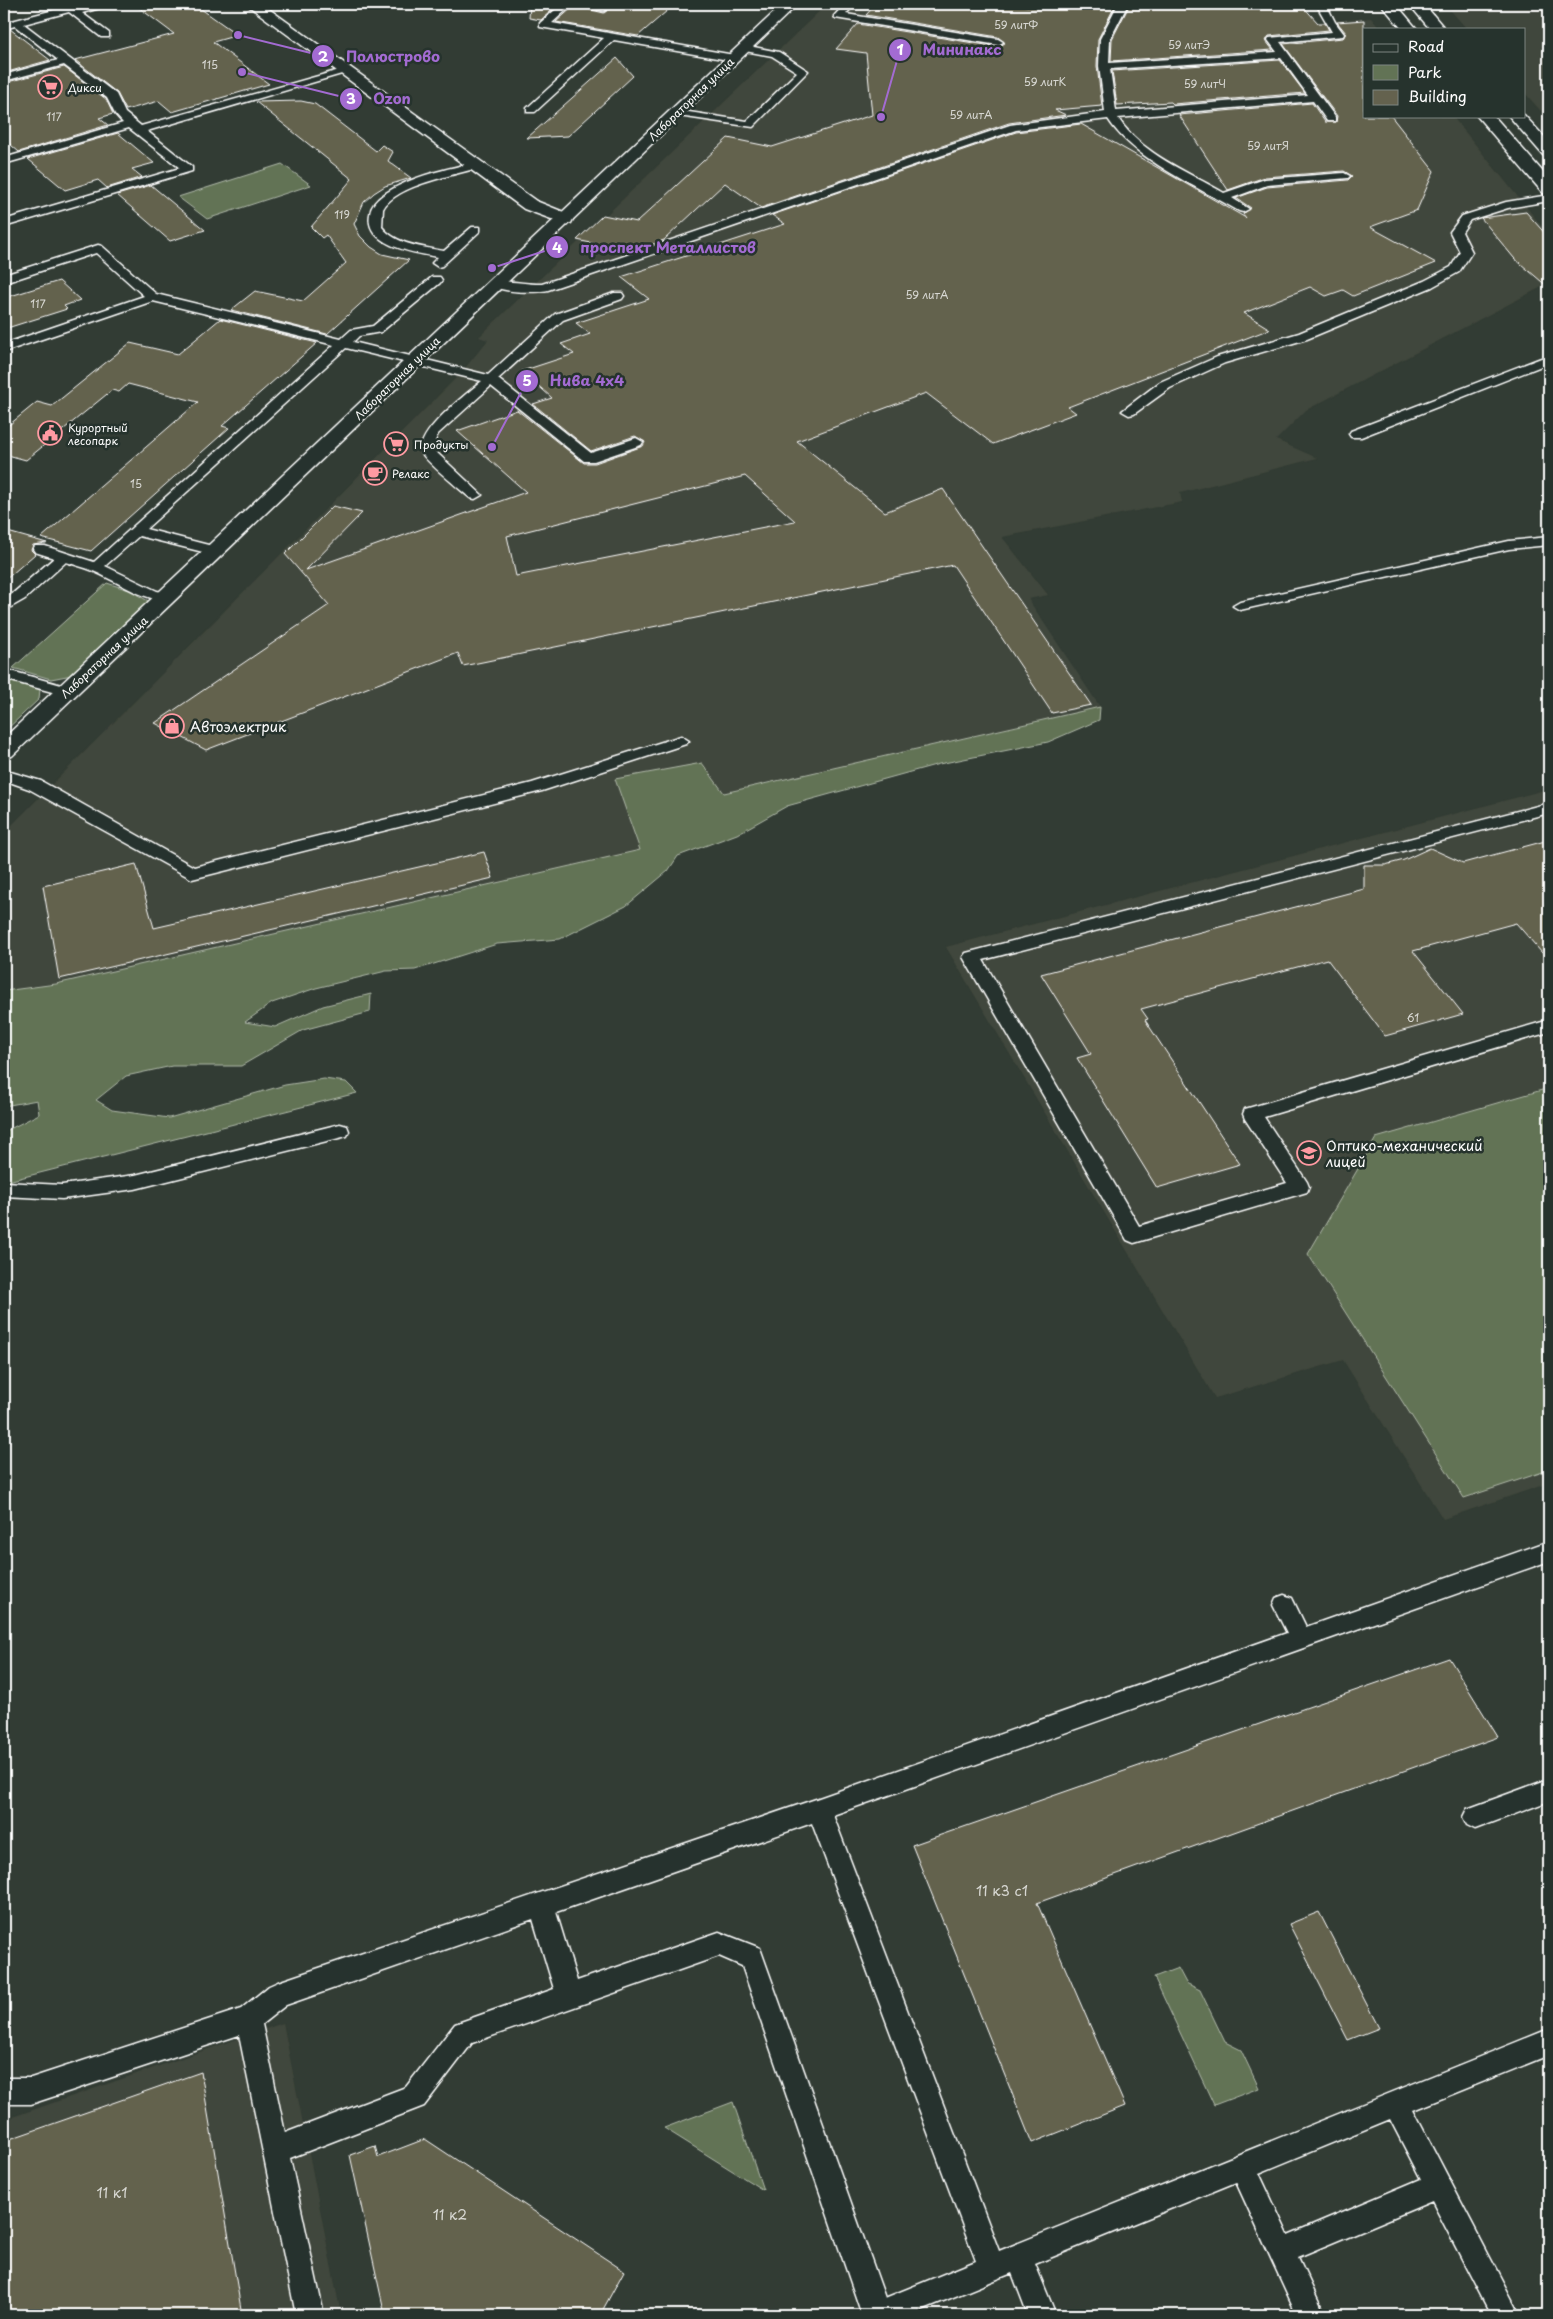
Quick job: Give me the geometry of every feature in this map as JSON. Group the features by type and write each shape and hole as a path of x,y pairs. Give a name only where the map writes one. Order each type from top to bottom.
{"street":[{"path":"253,4 540,211 565,219"},
{"name":"Лабораторная улица","path":"4,752 791,4"},
{"path":"1388,4 1409,28"},
{"path":"1416,4 1437,28"},
{"path":"1487,118 1549,189"},
{"path":"1519,118 1549,152"}],"lane":[{"path":"4,26 88,4"},
{"path":"103,4 74,12 105,35"},
{"path":"568,4 544,25 612,37 739,53 775,54 803,70 749,125 676,113"},
{"path":"580,4 604,8 609,4"},
{"path":"850,4 839,16 998,42"},
{"path":"1123,4 1105,39 1104,66 1111,114 1121,132 1141,149 1243,209"},
{"path":"1321,4 1330,22 1340,34 1273,40 1330,119"},
{"path":"4,224 188,169 120,114 112,96 17,23"},
{"path":"531,110 612,37"},
{"path":"1104,66 1284,55"},
{"path":"4,78 66,61"},
{"path":"4,161 347,71"},
{"path":"497,284 528,289 544,287 1014,127 1111,114 1315,98"},
{"path":"447,255 392,242 379,233 374,223 375,213 380,202 392,193 477,165"},
{"path":"1222,197 1265,182 1344,176"},
{"path":"1129,411 1165,385 1221,360 1303,336 1428,284 1455,269 1466,252 1456,232 1466,218 1506,205 1549,198"},
{"path":"436,265 476,229"},
{"path":"4,279 98,249 152,297 342,345 490,379 589,458 636,442"},
{"path":"96,567 355,333 377,329 436,280"},
{"path":"475,494 428,452 428,441 433,432 559,317 618,296"},
{"path":"4,348 152,297"},
{"path":"1356,434 1549,359"},
{"path":"137,531 215,551"},
{"path":"1240,606 1509,545 1549,541"},
{"path":"40,549 96,567 153,594 166,597"},
{"path":"4,607 20,596 65,556"},
{"path":"4,674 67,691"},
{"path":"4,775 35,784 192,873 536,787 681,741"},
{"path":"1549,808 972,957 1134,1235 1300,1187 1252,1114 1549,1026"},
{"path":"4,1188 62,1192 135,1182 340,1131"},
{"path":"4,2091 31,2091 248,2019 278,1995 819,1809 1549,1551"},
{"path":"1284,1605 1301,1639"},
{"path":"1475,1817 1549,1790"},
{"path":"819,1809 992,2268"},
{"path":"541,1904 569,1996"},
{"path":"276,2150 415,2096 464,2033 718,1944 751,1957 876,2315 1549,2042"},
{"path":"248,2019 310,2315"},
{"path":"1396,2104 1506,2315"},
{"path":"1242,2166 1311,2315"},
{"path":"1281,2251 1438,2186"},
{"path":"1019,2257 1042,2315"}],"shaded area":[{"path":"827,4 1301,4 1316,22 1371,18 1379,28 1363,28 1363,118 1454,118 1549,235 1549,283 1306,410 1276,440 1317,458 1180,493 1182,502 1002,537 1048,595 1028,599 1100,707 724,793 616,779 640,850 56,984 4,991 4,833 461,373 488,340 479,337"},
{"path":"1445,4 1549,4 1549,120 1526,94 1526,28 1466,28"},
{"name":"Оптико-механический лицей","path":"1549,789 1549,1483 1443,1519 1343,1360 1215,1398 946,947"},
{"path":"283,2023 341,2315 4,2315 4,2120"}],"green space":[{"path":"282,164 311,185 207,219 178,197"},
{"path":"107,583 129,590 150,602 72,675 51,679 13,668"},
{"path":"4,680 40,689 39,699 4,732"},
{"path":"1100,707 1099,720 1048,742 939,764 787,806 737,834 678,856 668,871 626,906 560,939 497,944 415,970 386,971 316,988 272,1003 245,1022 275,1027 323,1006 371,994 370,1012 303,1030 241,1066 172,1066 126,1076 96,1100 112,1110 169,1118 285,1085 324,1079 346,1082 357,1093 4,1182 4,1132 39,1114 37,1100 4,1106 4,991 56,984 640,850 615,779 702,763 724,793"},
{"path":"1549,1088 1549,1470 1464,1498 1308,1254 1376,1138"},
{"path":"1178,1968 1186,1983 1200,1990 1225,2042 1241,2050 1259,2088 1214,2105 1154,1977"},
{"path":"733,2102 763,2190 664,2128"}],"building":[{"path":"134,4 194,4 238,35 213,42 269,84 172,112 159,101 126,110 117,93 75,60 174,34"},
{"path":"530,4 559,4 541,20 529,18"},
{"path":"616,4 675,4 638,36 556,22 574,6 604,13"},
{"path":"876,4 1013,4 1042,8 1046,4 1116,4 1098,39 1097,66 1102,106 1055,110 1066,115 1009,123 761,208 725,183 664,240 632,252 577,240 603,215 637,222 728,138 772,147 872,115 866,53 836,49 858,24 998,47 1005,43 998,37 866,15"},
{"path":"1130,4 1301,4 1318,23 1325,23 1329,30 1269,36 1266,41 1273,50 1111,61 1112,39"},
{"path":"1364,20 1363,118 1393,118 1434,171 1417,210 1370,227 1436,263 1353,296 1343,290 1326,296 1310,287 1244,313 1270,329 1068,407 1076,413 993,444 926,393 797,441 885,512 943,489 1091,705 1052,713 953,565 463,666 458,653 206,750 155,723 329,605 285,554 333,506 362,513 306,570 526,492 457,431 517,410 584,463 595,463 643,446 645,442 635,436 591,451 533,404 552,398 522,371 574,354 561,344 590,334 576,323 649,299 621,277 785,224 772,215 1016,132 1081,124 1246,218 1243,214 1251,208 1236,198 1267,187 1348,180 1352,176 1344,171 1265,177 1228,190 1179,115 1312,103 1325,122 1336,122 1337,116 1283,44 1343,38 1346,33 1337,22","holes":["745,476 795,521 516,576 507,536"]},
{"path":"10,29 50,60 4,73 4,31"},
{"path":"617,58 633,76 568,136 527,138"},
{"path":"1280,60 1305,93 1173,104 1171,102 1117,105 1112,71"},
{"path":"64,67 106,99 113,114 99,118 108,125 19,152 4,139 4,83"},
{"path":"301,101 315,104 376,151 382,145 393,152 388,161 411,178 385,186 374,193 364,202 354,224 360,236 371,247 382,254 409,260 327,334 231,310 255,291 303,301 346,263 326,235 322,238 311,227 352,179 256,102"},
{"path":"118,133 154,163 132,169 142,177 107,188 98,180 65,190 28,159"},
{"path":"151,185 205,230 170,241 117,195"},
{"path":"1526,212 1549,238 1549,288 1514,258 1481,218"},
{"path":"59,281 80,300 64,306 67,309 4,329 4,298"},
{"path":"220,319 317,343 222,426 229,428 91,551 41,538 198,402 128,384 119,392 112,390 26,460 4,454 4,429 37,402 52,406 130,343 178,354"},
{"path":"4,531 47,543 33,545 31,550 35,554 4,581"},
{"path":"1549,840 1549,961 1516,923 1413,951 1463,1014 1385,1036 1327,959 1141,1009 1148,1019 1145,1020 1240,1164 1157,1188 1077,1058 1091,1054 1041,974 1364,889 1364,865 1385,865 1404,860 1430,848 1463,863"},
{"path":"484,852 493,878 59,979 43,886 136,864 154,928"},
{"path":"1449,1658 1498,1737 1037,1903 1125,2106 1032,2143 912,1845"},
{"path":"1319,1912 1379,2028 1348,2040 1289,1924"},
{"path":"201,2072 242,2315 4,2315 4,2141"},
{"path":"425,2139 624,2271 600,2315 385,2315 350,2155 375,2146 378,2157"}],"place":[{"name":"Полюстрово","path":"238,35"},
{"name":"Ozon","path":"242,72"},
{"name":"Дикси","path":"50,87"},
{"name":"Мининакс","path":"881,117"},
{"name":"проспект Металлистов","path":"492,268"},
{"name":"Курортный лесопарк","path":"50,433"},
{"name":"Продукты","path":"396,444"},
{"name":"Нива 4х4","path":"492,447"},
{"name":"Релакс","path":"375,473"},
{"name":"Автоэлектрик","path":"172,726"},
{"name":"Оптико-механический лицей","path":"1309,1153"}]}
